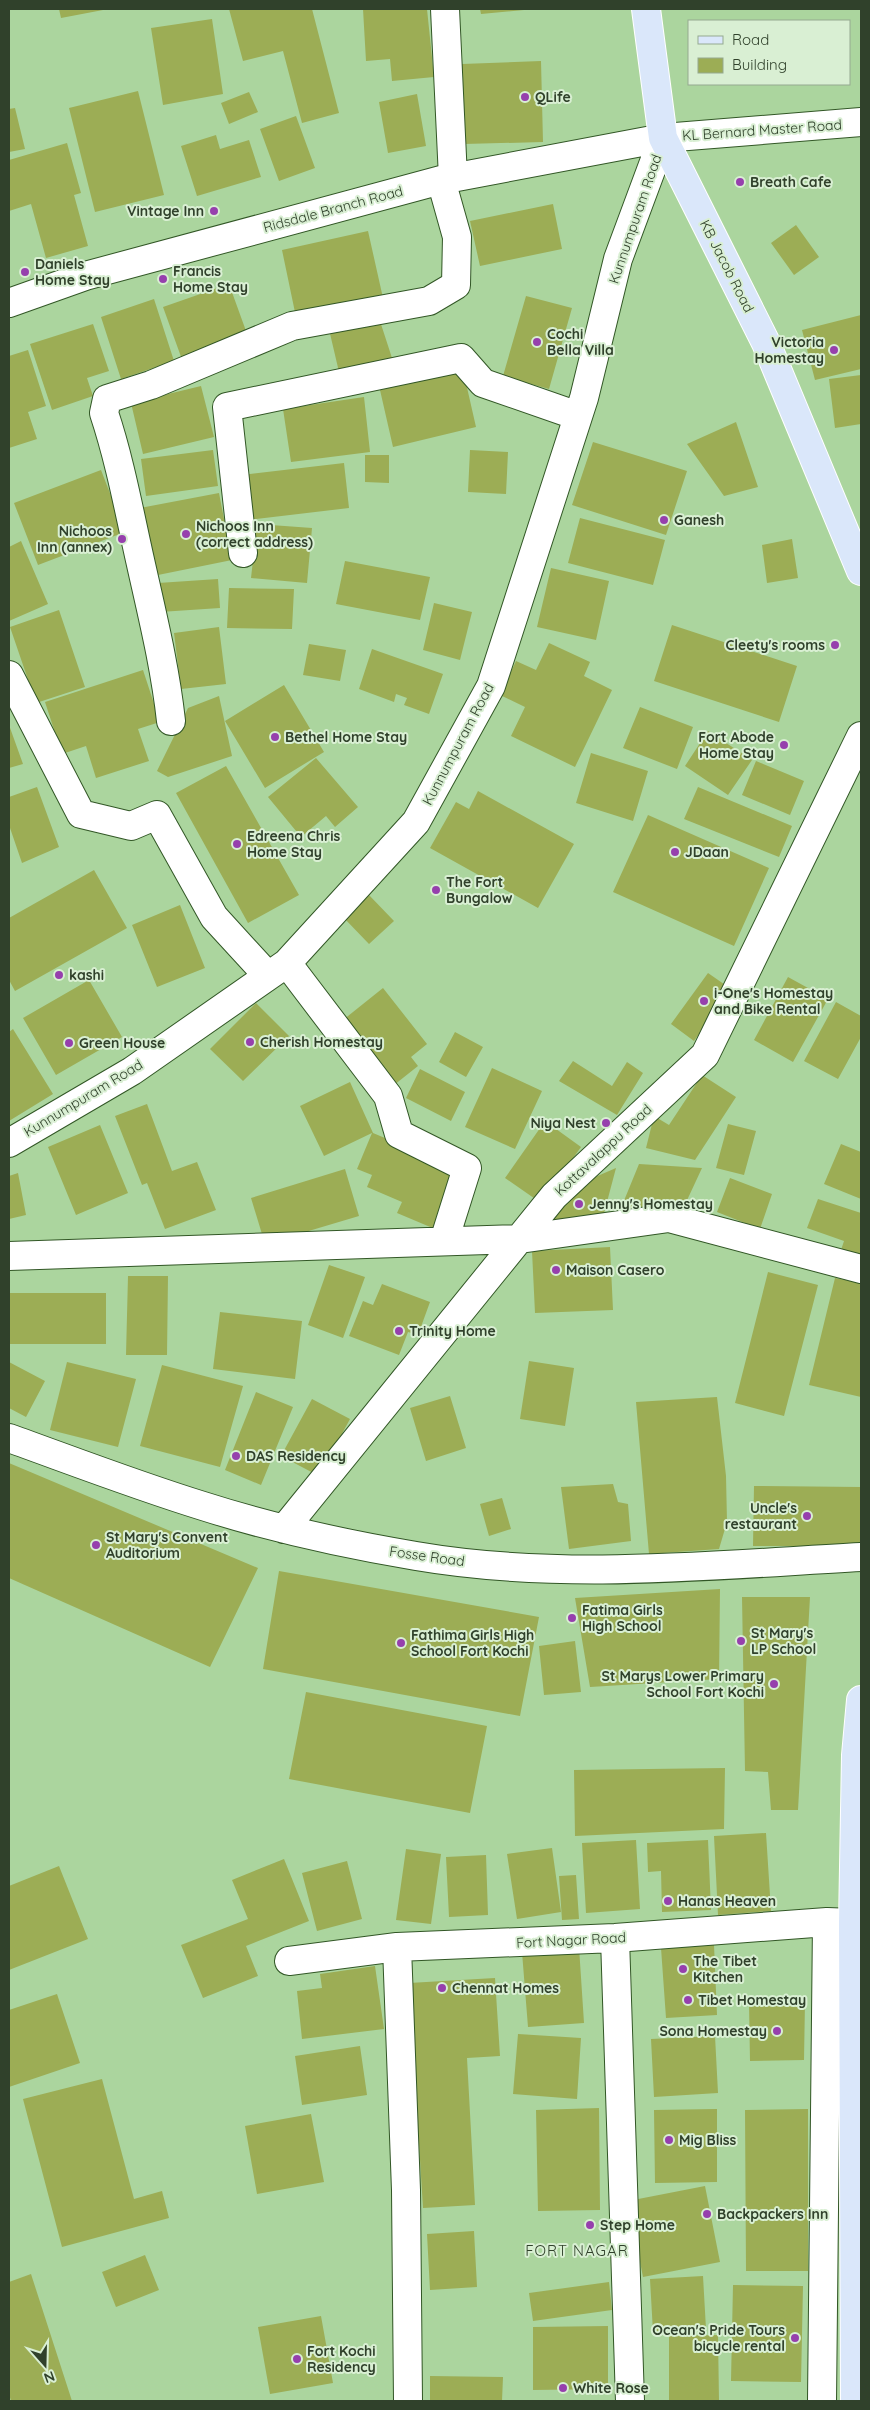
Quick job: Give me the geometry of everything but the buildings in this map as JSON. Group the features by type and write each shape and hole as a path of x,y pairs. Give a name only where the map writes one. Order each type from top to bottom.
{"main road":[{"name":"KB Jacob Road","path":"646,9 663,138 766,343 861,571"},
{"path":"855,2401 840,1922 861,1700"}],"street":[{"path":"171,721 166,673 158,635 131,514 104,413 107,399 151,385 292,326 429,301 456,285 457,237 447,179 445,9"},
{"name":"KL Bernard Master Road","path":"663,138 861,122"},
{"name":"Ridsdale Branch Road","path":"9,302 85,276 447,179 663,138"},
{"name":"Kunnumpuram Road","path":"9,1143 132,1071 278,970 416,822 490,686 578,416 618,259 663,138"},
{"path":"243,553 226,406 461,358 483,383 578,416"},
{"path":"9,674 81,814 131,826 157,815 214,917 278,970 388,1096 400,1134 467,1168 444,1241"},
{"name":"Kottavalappu Road","path":"284,1529 554,1196 705,1056 861,736"},
{"path":"9,1256 520,1239 669,1218 861,1269"},
{"name":"Fosse Road","path":"9,1438 202,1506 284,1529 417,1557 529,1568 616,1571 861,1557"},
{"path":"822,2401 840,1922"},
{"name":"Fort Nagar Road","path":"290,1961 397,1947 615,1938 840,1922"},
{"path":"615,1938 630,2401"},
{"path":"397,1947 406,2190 408,2401"}],"place":[{"name":"QLife","path":"525,97"},
{"name":"Breath Cafe","path":"740,182"},
{"name":"Vintage Inn","path":"214,211"},
{"name":"Daniels Home Stay","path":"25,272"},
{"name":"Francis Home Stay","path":"163,279"},
{"name":"Cochi Bella Villa","path":"537,342"},
{"name":"Victoria Homestay","path":"834,350"},
{"name":"Ganesh","path":"664,520"},
{"name":"Nichoos Inn (correct address)","path":"186,534"},
{"name":"Nichoos Inn (annex)","path":"122,539"},
{"name":"Cleety's rooms","path":"835,645"},
{"name":"Bethel Home Stay","path":"275,737"},
{"name":"Fort Abode Home Stay","path":"784,745"},
{"name":"Edreena Chris Home Stay","path":"237,844"},
{"name":"JDaan","path":"675,852"},
{"name":"The Fort Bungalow","path":"436,890"},
{"name":"kashi","path":"59,975"},
{"name":"i-One's Homestay and Bike Rental","path":"704,1001"},
{"name":"Cherish Homestay","path":"250,1042"},
{"name":"Green House","path":"69,1043"},
{"name":"Niya Nest","path":"606,1123"},
{"name":"Jenny's Homestay","path":"579,1204"},
{"name":"Maison Casero","path":"556,1270"},
{"name":"Trinity Home","path":"399,1331"},
{"name":"DAS Residency","path":"236,1456"},
{"name":"Uncle's restaurant","path":"807,1516"},
{"name":"St Mary's Convent Auditorium","path":"96,1545"},
{"name":"Fatima Girls High School","path":"572,1618"},
{"name":"St Mary's LP School","path":"741,1641"},
{"name":"Fathima Girls High School Fort Kochi","path":"401,1643"},
{"name":"St Marys Lower Primary School Fort Kochi","path":"774,1684"},
{"name":"Hanas Heaven","path":"668,1901"},
{"name":"The Tibet Kitchen","path":"683,1969"},
{"name":"Chennat Homes","path":"442,1988"},
{"name":"Tibet Homestay","path":"688,2000"},
{"name":"Sona Homestay","path":"777,2031"},
{"name":"Mig Bliss","path":"669,2140"},
{"name":"Backpackers Inn","path":"707,2214"},
{"name":"Step Home","path":"590,2225"},
{"name":"Ocean's Pride Tours bicycle rental","path":"795,2338"},
{"name":"Fort Kochi Residency","path":"297,2359"},
{"name":"White Rose","path":"563,2388"}],"district":[{"name":"FORT NAGAR","path":"577,2250"}]}
